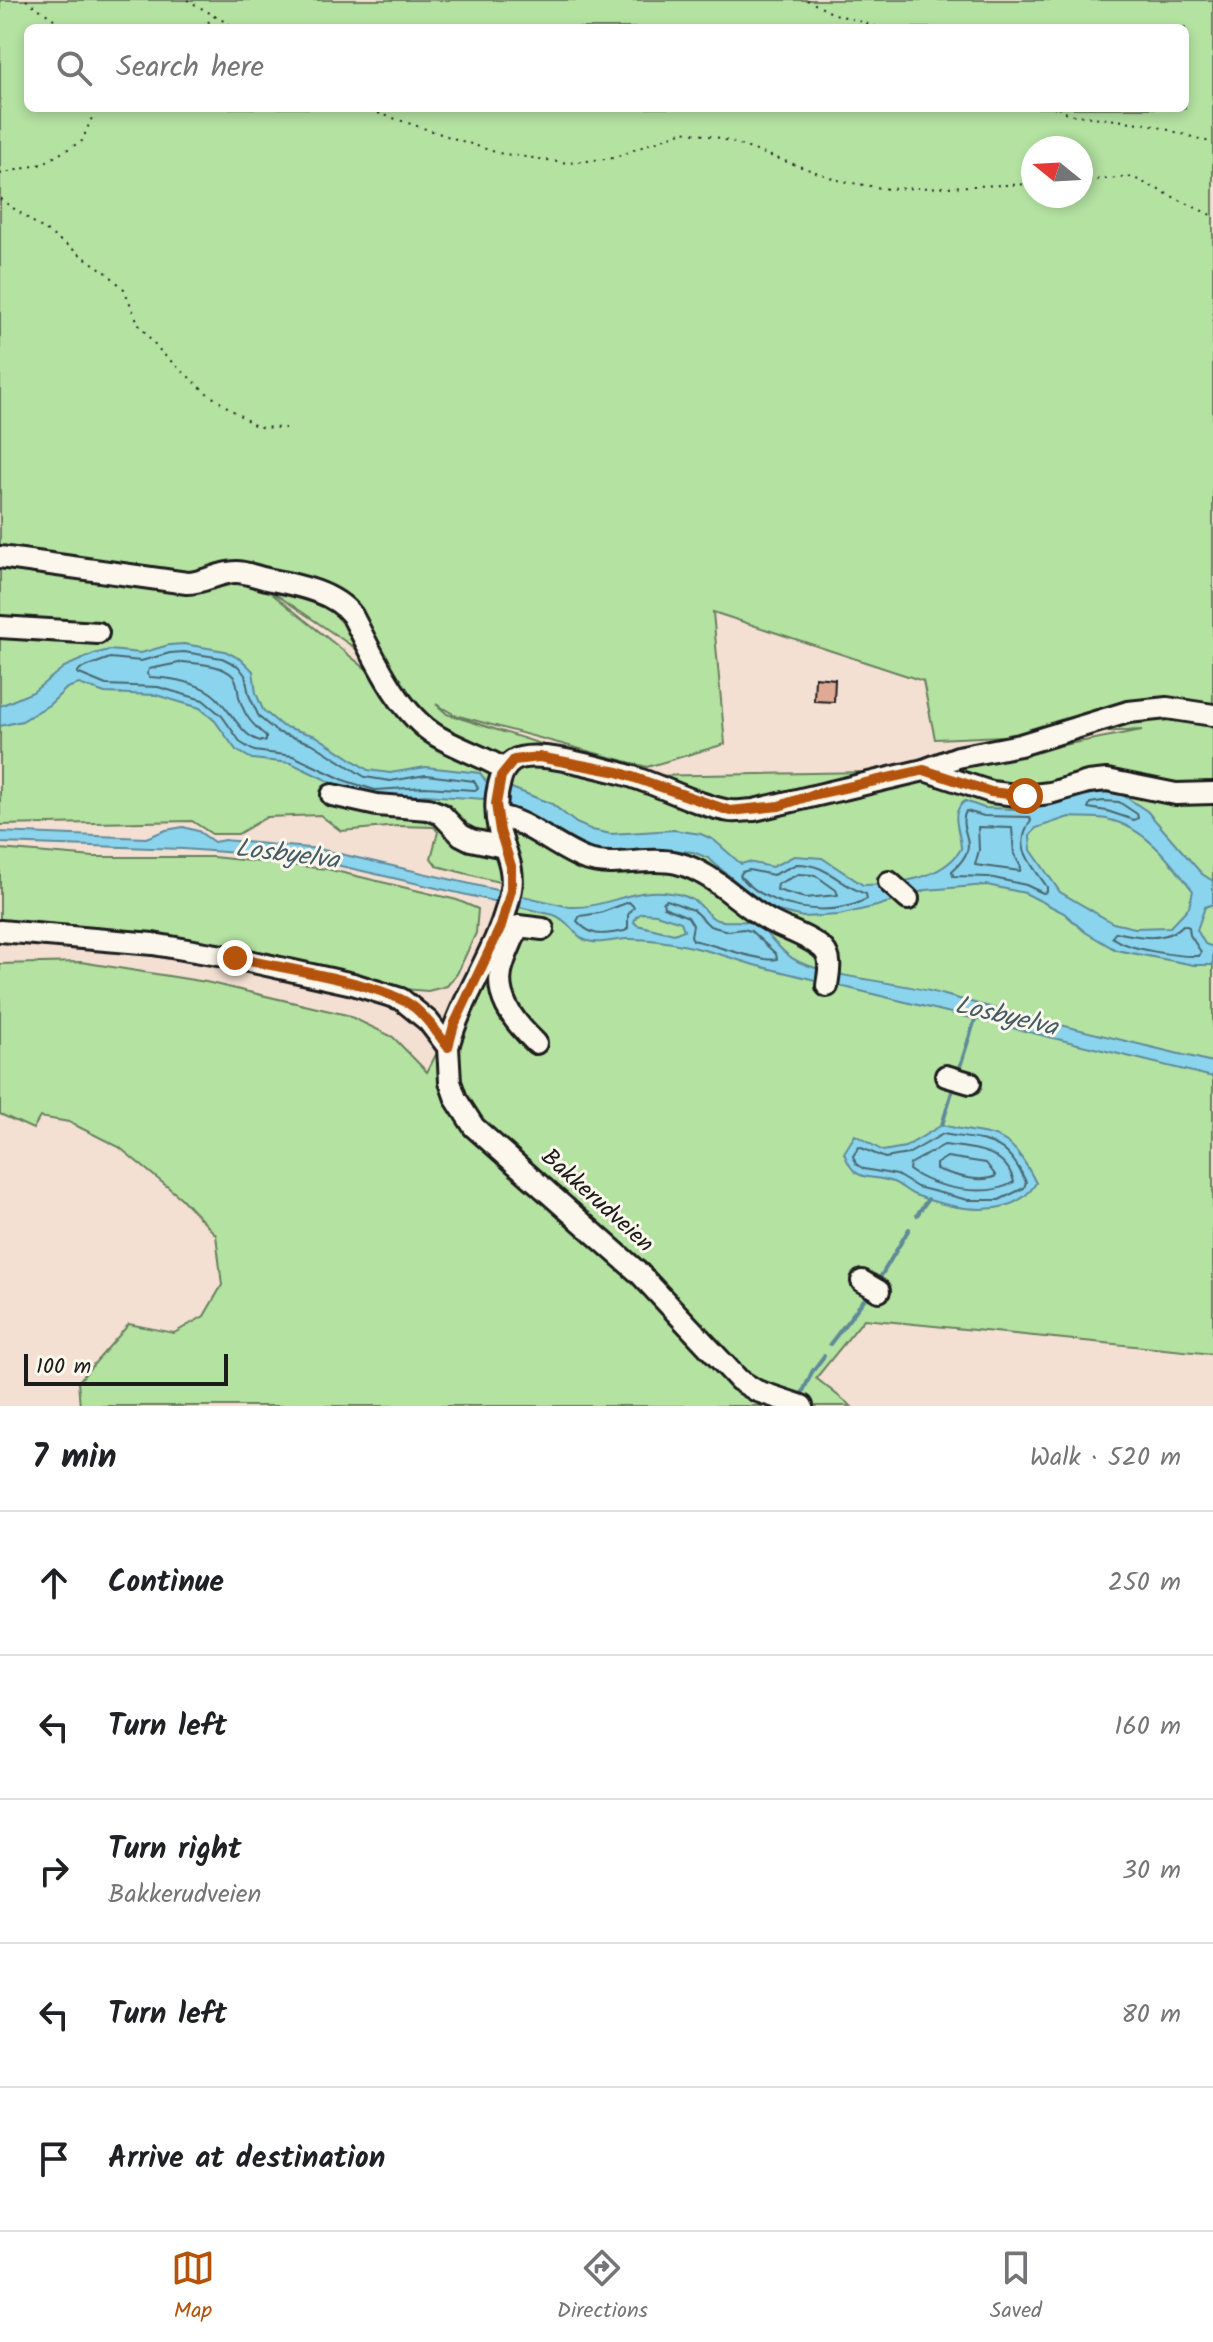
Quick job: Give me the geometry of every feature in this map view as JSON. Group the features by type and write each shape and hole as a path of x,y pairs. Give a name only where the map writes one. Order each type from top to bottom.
{"street":[{"path":"0,557 187,583 202,583 216,576 237,572 286,583 333,599 343,604 352,615 399,701 411,715 436,736 487,758 504,769"},
{"path":"0,627 98,633"},
{"path":"536,1043 518,1026 500,991 511,866 497,816 497,793 504,769 514,760 531,756 646,780 730,811 779,806 812,795 924,770 958,757 1020,745 1128,712 1167,708 1213,715"},
{"path":"924,770 991,792 1025,796 1107,780 1176,794 1213,793"},
{"path":"332,795 377,805 428,809 441,814 461,835 471,840 504,847"},
{"path":"497,816 513,820 564,850 588,860 672,862 694,867 759,914 823,949 829,964 827,986"},
{"path":"889,882 908,899"},
{"path":"508,921 543,929"},
{"path":"448,1047 454,1025 508,921"},
{"path":"0,931 153,944 353,984 401,999 422,1015 448,1047"},
{"name":"Bakkerudveien","path":"448,1047 450,1082 456,1099 474,1127 640,1274 739,1380 757,1391 802,1406"},
{"path":"946,1076 970,1083"}],"path":[{"path":"26,0 61,24"},
{"path":"187,0 229,24"},
{"path":"807,0 832,13 868,24"},
{"path":"206,24 215,16"},
{"path":"0,174 42,164 82,141 94,112"},
{"path":"375,112 498,153 568,163 613,158 683,131 720,138 841,181 888,189 1021,185"},
{"path":"1065,112 1148,124 1213,143"},
{"path":"1093,180 1132,177 1213,216"},
{"path":"0,199 107,273 124,289 139,325 163,354 208,394 257,427 285,428"}],"green space":[{"path":"0,0 1213,0 1213,1354 864,1319 816,1378 851,1406 80,1406 78,1382 129,1324 174,1333 204,1316 222,1285 216,1235 181,1198 119,1147 69,1122 40,1117 33,1129 0,1114 0,964 81,962 206,982 347,1015 393,1037 427,1072 522,888 437,866 431,858 438,832 434,827 399,826 341,831 320,815 267,817 238,834 212,834 192,821 0,825","holes":["261,585 402,680 370,672","713,612 923,681 935,739 1142,730 927,771 642,776 447,714 436,704 455,715 647,767 725,744"]},
{"path":"0,849 94,857 213,857 327,869 457,900 478,909 476,933 457,974 447,986 428,991 403,989 265,952 94,928 0,922"}],"water":[{"path":"184,644 225,651 242,660 253,671 256,693 263,710 282,726 316,736 368,770 390,773 426,767 480,773 488,784 484,799 425,795 374,798 343,788 291,763 252,759 236,750 215,721 200,708 156,695 105,693 79,684 67,688 49,705 22,721 0,726 0,706 33,692 64,667 109,650 141,653"},
{"path":"509,787 552,804 576,823 592,830 611,834 674,830 701,834 714,840 741,864 748,862 772,867 794,856 822,858 863,885 889,884 931,874 953,859 961,849 957,811 965,801 984,808 1017,809 1103,792 1121,794 1147,811 1202,874 1213,881 1213,904 1205,907 1197,930 1205,944 1213,947 1213,965 1194,965 1116,950 1085,932 1064,913 1025,893 987,885 926,890 839,915 803,917 778,911 759,901 708,858 693,852 590,851 506,805","holes":["1069,817 1107,819 1121,823 1145,838 1166,857 1193,891 1189,907 1170,927 1135,928 1113,923 1060,892 1031,850 1030,836 1036,828"]},
{"name":"Losbyelva","path":"183,827 198,831 214,842 224,840 319,849 570,907 595,905 645,893 678,894 699,904 717,920 753,923 793,959 816,968 924,990 1213,1062 1213,1077 691,947 642,939 588,941 554,915 306,858 183,849 0,843 0,832 146,838","holes":["642,913 681,922 684,930 674,934 634,922"]},
{"path":"942,1125 988,1134 1008,1143 1017,1151 1036,1183 1026,1195 1012,1203 997,1208 963,1208 912,1194 884,1179 858,1174 844,1153 855,1135 883,1151 905,1147"}],"building":[{"path":"815,677 835,679 834,702 814,701"}],"waterway":[{"name":"Losbyelva","path":"958,1073 977,1013"},
{"path":"942,1125 954,1085"},
{"path":"917,1215 928,1199"},
{"path":"878,1281 909,1229"},
{"path":"830,1344 870,1292"},
{"path":"799,1400 812,1372 824,1356"}],"route":[{"path":"235,958 353,984 401,999 428,1021 448,1047 454,1025 489,956 506,911 512,874 497,816 497,793 504,769 523,757 539,757 618,772 730,811 779,806 812,795 924,770 991,792 1025,796"}]}
